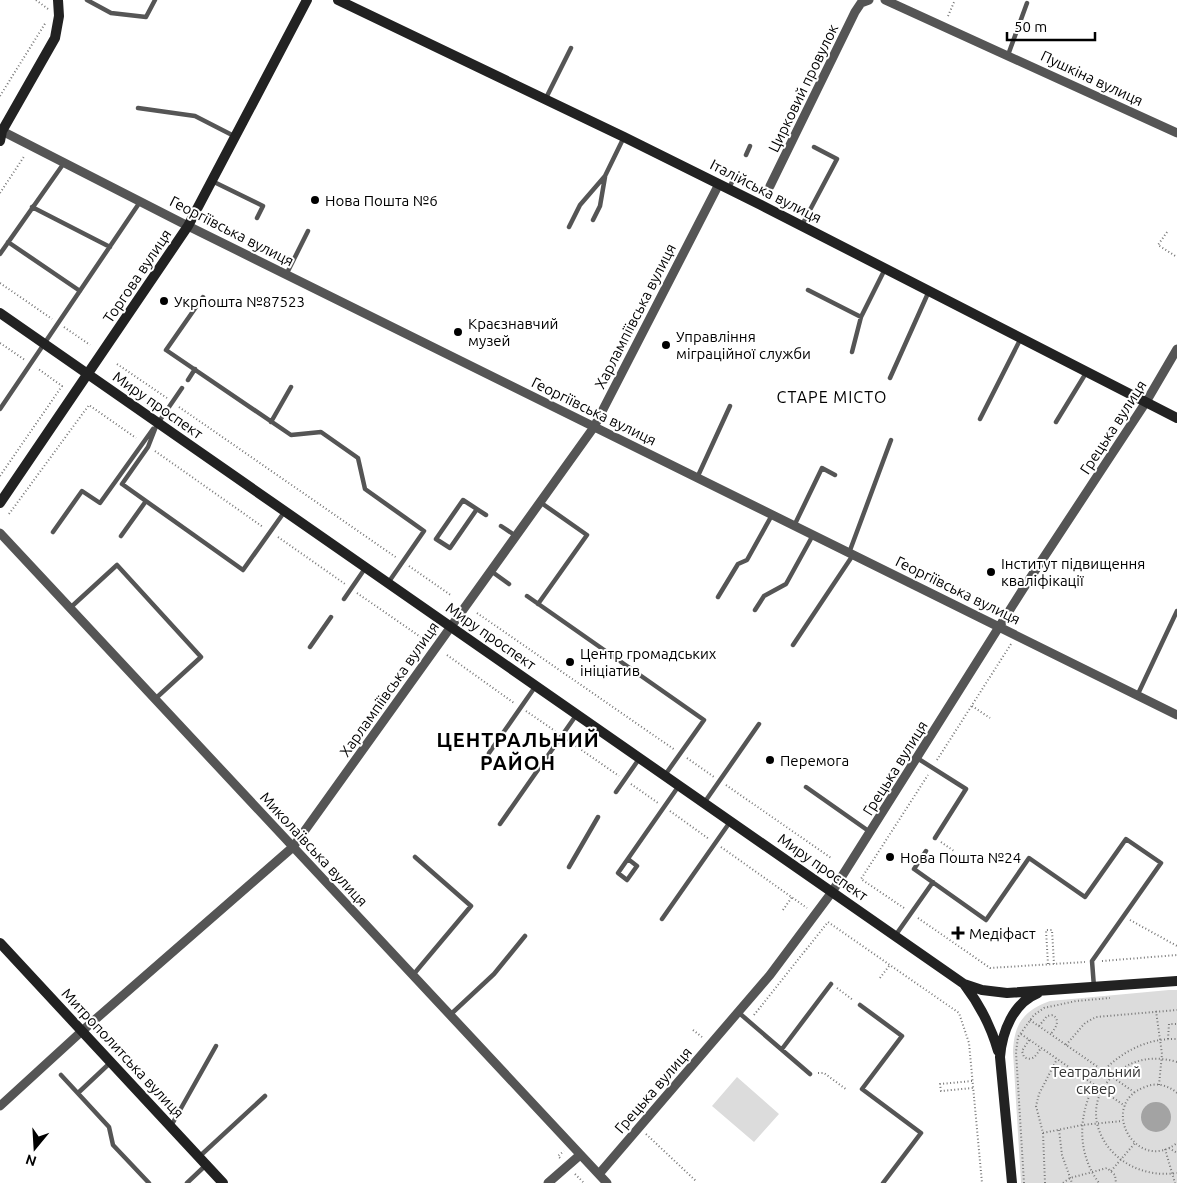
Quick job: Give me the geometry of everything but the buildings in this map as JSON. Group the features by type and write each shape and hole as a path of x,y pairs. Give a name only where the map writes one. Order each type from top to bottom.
{"street":[{"name":"Торгова вулиця","path":"0,502 188,226 307,0"},
{"name":"Італійська вулиця","path":"338,0 729,189 1177,418"},
{"name":"Пушкіна вулиця","path":"885,0 1177,133"},
{"name":"Цирковий провулок","path":"770,186 862,1"},
{"path":"1,135 55,38 59,16 58,4"},
{"name":"Георгіївська вулиця","path":"1,135 30,145 286,275 1177,715"},
{"name":"Харлампіївська вулиця","path":"0,1106 82,1031 293,847 594,427 718,184"},
{"name":"Миру проспект","path":"0,313 964,984 994,992 1044,991 1177,981"},
{"name":"Грецька вулиця","path":"599,1174 770,975 832,892 1023,589 1146,402 1177,349"},
{"name":"Миколаївська вулиця","path":"0,533 607,1183"},
{"name":"Митрополитська вулиця","path":"0,942 223,1183"},
{"name":"Миру проспект","path":"964,984 986,1018 1000,1057 1012,1183"},
{"name":"Миру проспект","path":"1000,1057 1004,1033 1012,1016 1024,1002 1044,991"},
{"path":"548,1183 580,1155"}],"lane":[{"path":"86,0 111,13 146,17 155,0"},
{"path":"1008,55 1027,3"},
{"path":"545,99 571,48"},
{"path":"138,108 195,116 235,137"},
{"path":"569,227 580,205 605,176 624,137"},
{"path":"746,155 750,146"},
{"path":"802,226 836,159 814,147"},
{"path":"0,254 64,162"},
{"path":"593,220 600,206 605,176"},
{"path":"729,189 735,176"},
{"path":"212,181 263,206 257,218"},
{"path":"1,407 140,202"},
{"path":"32,207 110,247"},
{"path":"286,275 308,231"},
{"path":"8,242 80,291"},
{"path":"852,352 861,317 885,268"},
{"path":"808,290 861,317"},
{"path":"890,378 929,291"},
{"path":"202,297 166,350 291,435 321,432 358,458 365,489 424,530 388,583"},
{"path":"980,420 1022,338"},
{"path":"188,380 195,369"},
{"path":"1056,422 1086,371"},
{"path":"271,422 291,387"},
{"path":"53,532 82,491 100,504 182,388"},
{"path":"697,478 730,406"},
{"path":"158,423 148,446 122,484 244,570 284,511"},
{"path":"793,645 851,554 891,440"},
{"path":"794,526 822,468 835,475"},
{"path":"477,509 450,548 436,539 463,500 477,509 486,515"},
{"path":"121,536 146,501"},
{"path":"538,604 587,535 540,502"},
{"path":"718,597 738,564 747,560 772,515"},
{"path":"501,526 516,536"},
{"path":"755,610 764,596 786,584 813,535"},
{"path":"70,608 117,565 201,657 154,699"},
{"path":"344,598 366,567"},
{"path":"491,571 509,584"},
{"path":"527,596 704,720 664,775"},
{"path":"1137,696 1177,611"},
{"path":"310,647 331,617"},
{"path":"489,753 536,686"},
{"path":"500,824 577,714"},
{"path":"704,803 759,724"},
{"path":"616,792 640,758"},
{"path":"917,758 966,789 935,838"},
{"path":"628,859 637,866 627,880 618,873 679,785"},
{"path":"806,787 870,832"},
{"path":"569,867 598,817"},
{"path":"662,919 730,821"},
{"path":"926,850 914,869 986,920 1029,858 1085,897 1126,839 1161,863 1092,961 1094,987"},
{"path":"413,975 471,906 415,857"},
{"path":"895,936 932,882"},
{"path":"450,1015 494,974 525,936"},
{"path":"782,1050 831,984"},
{"path":"860,1005 902,1036 862,1089 921,1133 883,1183"},
{"path":"738,1012 810,1074"},
{"path":"171,1126 216,1046"},
{"path":"78,1093 111,1062"},
{"path":"61,1075 109,1127 113,1144 149,1183"},
{"path":"199,1157 265,1096"},
{"path":"187,1183 206,1165"}],"path":[{"path":"36,0 58,4"},
{"path":"944,26 954,0"},
{"path":"0,96 47,20"},
{"path":"0,193 21,163 30,145"},
{"path":"1166,232 1158,246 1177,257"},
{"path":"0,283 90,345"},
{"path":"117,364 452,596"},
{"path":"0,476 62,386"},
{"path":"9,514 89,405 143,443"},
{"path":"148,446 422,638"},
{"path":"477,613 831,858"},
{"path":"990,968 862,879 1016,636"},
{"path":"972,706 990,718"},
{"path":"935,838 954,851"},
{"path":"783,910 792,897"},
{"path":"1124,916 1177,946"},
{"path":"749,1022 828,922 959,1014 969,1043 982,1183"},
{"path":"1048,964 1046,930 1052,930 1054,964"},
{"path":"880,978 890,965"},
{"path":"831,984 860,1005"},
{"path":"1024,1183 1016,1052 1018,1038 1037,1012 1055,1004 1115,997"},
{"path":"1066,1045 1085,1023 1096,1017 1177,1010"},
{"path":"1156,1011 1162,1059 1159,1085"},
{"path":"1039,1026 1047,1016 1053,1015 1058,1023 1051,1034"},
{"path":"1030,1020 1134,1092"},
{"path":"1168,1039 1169,1024 1177,1024"},
{"path":"693,1030 702,1037"},
{"path":"1020,1034 1125,1106"},
{"path":"1104,1071 1129,1050 1160,1040 1177,1039"},
{"path":"1029,1040 1022,1051 1024,1057 1033,1058 1041,1048"},
{"path":"1045,1183 1043,1133 1036,1112 1036,1100 1057,1059"},
{"path":"1105,1148 1097,1123 1097,1111 1103,1091 1112,1077 1138,1061 1162,1059 1177,1062"},
{"path":"824,1073 847,1090"},
{"path":"972,1082 940,1084 941,1091 973,1088"},
{"path":"1094,1085 1085,1104 1082,1125 1083,1144 1092,1172 1099,1183"},
{"path":"1177,1093 1159,1085 1148,1085 1134,1092 1125,1106 1123,1121 1125,1131 1135,1143 1149,1150 1165,1149 1177,1143"},
{"path":"1043,1133 1082,1125 1123,1121"},
{"path":"1059,1130 1062,1155 1072,1183"},
{"path":"644,1132 697,1182"},
{"path":"1111,1172 1135,1143"},
{"path":"1169,1148 1177,1154"},
{"path":"1165,1149 1175,1183"},
{"path":"1063,1183 1070,1178 1107,1168 1115,1175 1116,1183"},
{"path":"1154,1177 1177,1173"}],"green space":[{"name":"Театральний сквер","path":"1177,990 1177,1183 1021,1183 1013,1052 1015,1034 1022,1020 1033,1009 1050,1001"},
{"path":"737,1077 779,1114 754,1142 712,1106"}],"shaded area":[{"path":"1156,1102 1167,1106 1171,1117 1167,1128 1156,1132 1145,1128 1141,1117 1145,1106"}],"place":[{"name":"Нова Пошта №6","path":"315,200"},
{"name":"Укрпошта №87523","path":"164,301"},
{"name":"Краєзнавчий музей","path":"458,332"},
{"name":"Управління міграційної служби","path":"666,345"},
{"name":"Інститут підвищення кваліфікації","path":"991,572"},
{"name":"Центр громадських ініціатив","path":"570,662"},
{"name":"Перемога","path":"770,760"},
{"name":"Нова Пошта №24","path":"890,857"},
{"name":"Медіфаст","path":"958,933"}],"district":[{"name":"СТАРЕ МІСТО","path":"832,397"},
{"name":"ЦЕНТРАЛЬНИЙ РАЙОН","path":"518,750"}]}
